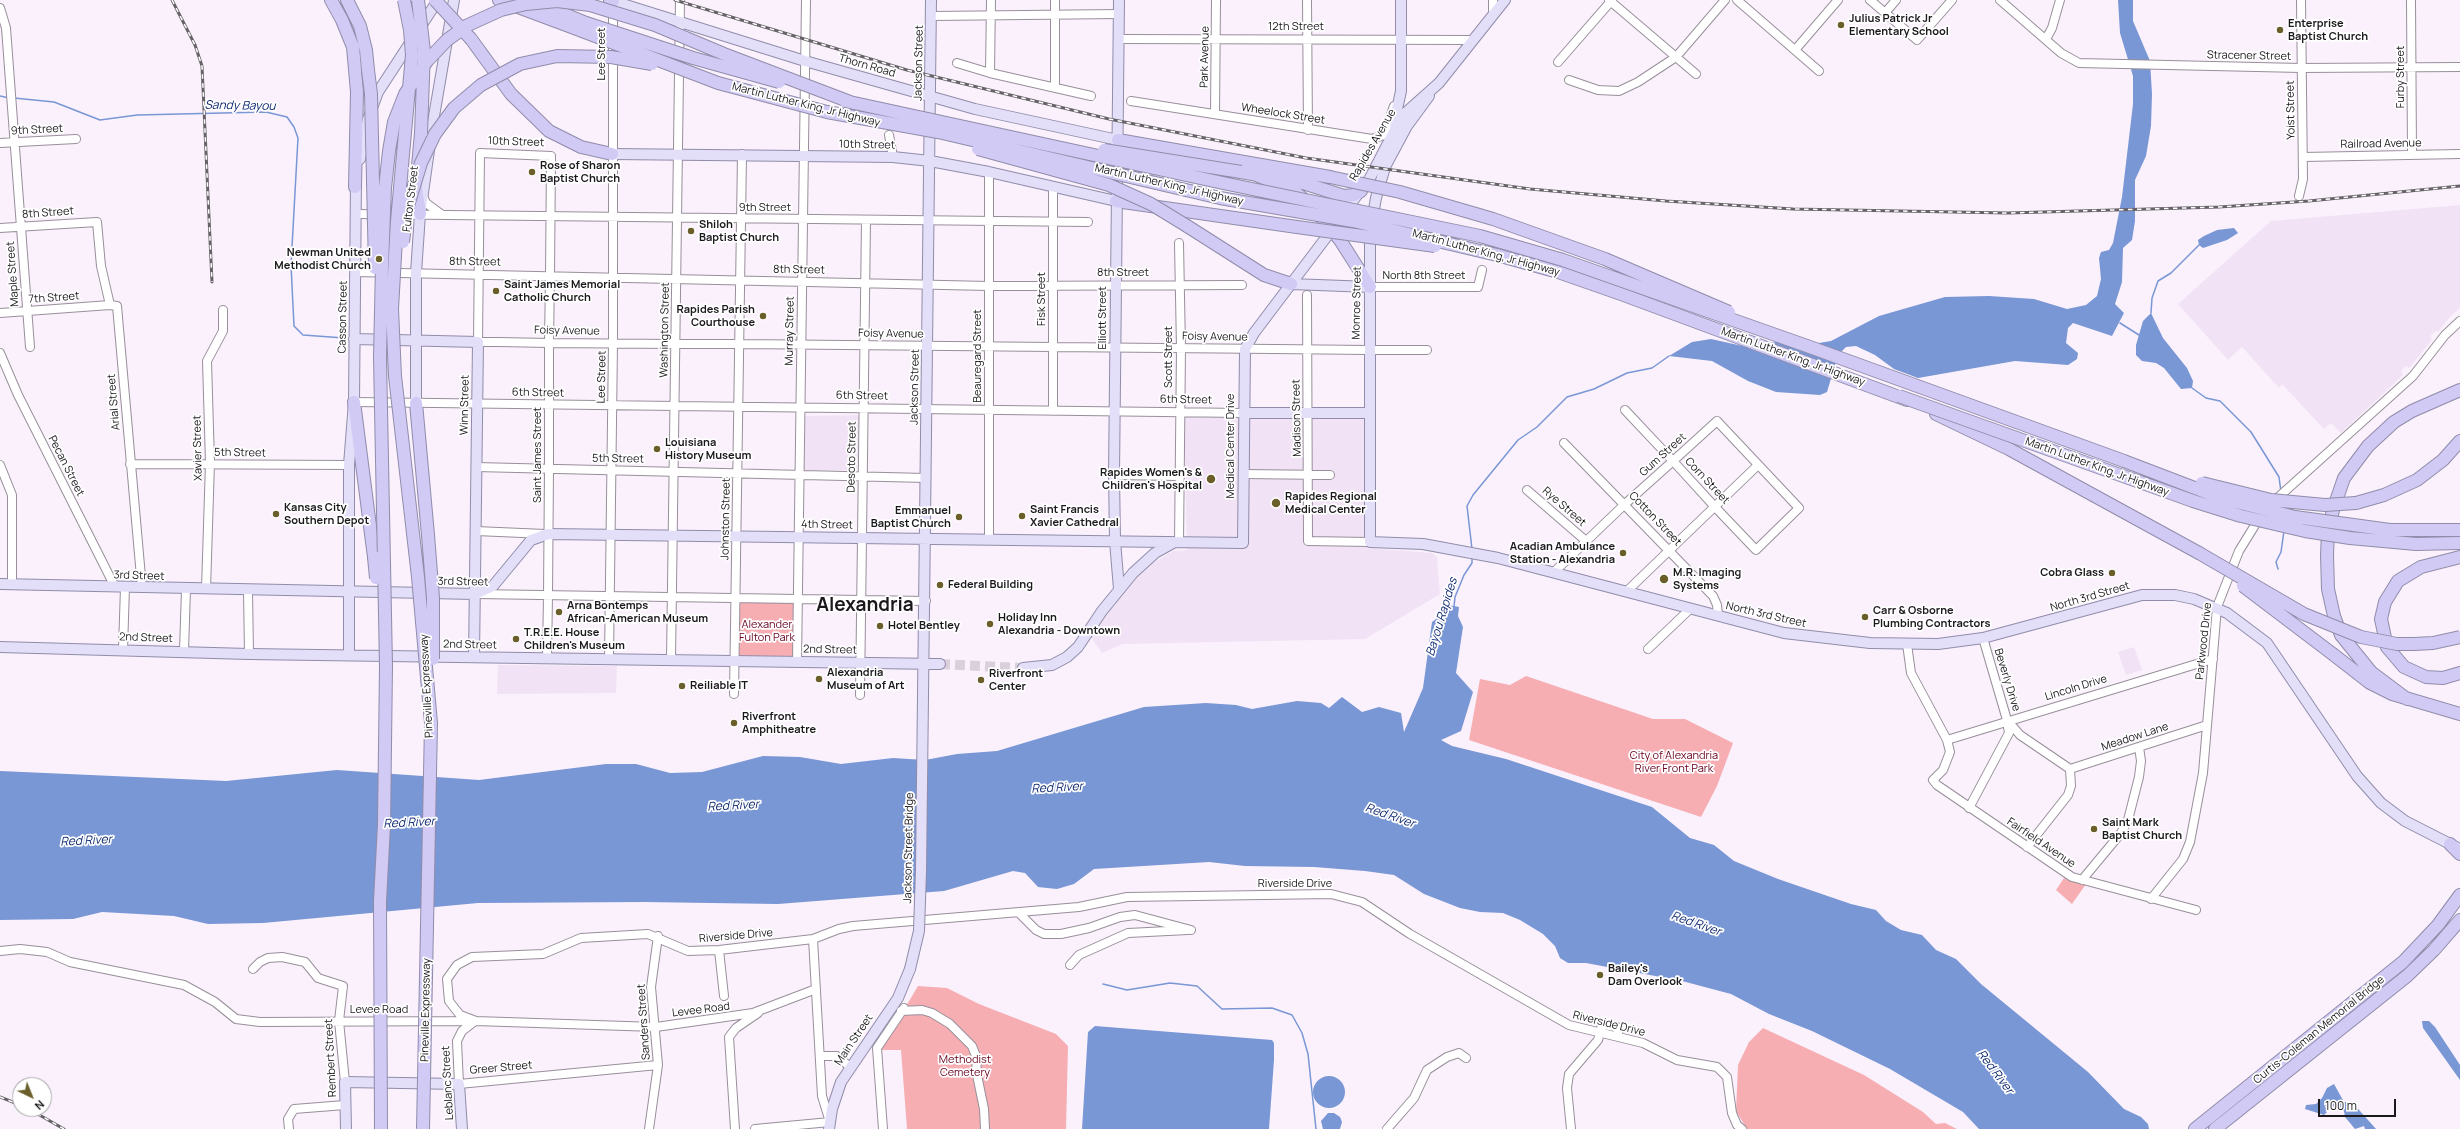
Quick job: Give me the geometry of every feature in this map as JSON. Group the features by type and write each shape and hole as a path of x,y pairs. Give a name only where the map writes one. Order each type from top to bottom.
{"highway":[{"path":"331,0 342,20 353,47 357,92 355,187"},
{"path":"347,0 360,26 366,50 371,94 373,238 380,357 386,666 384,825 380,901 381,1129"},
{"path":"395,341 392,280 412,55 410,30 404,0"},
{"path":"418,0 424,51 421,133 416,188 420,214"},
{"path":"437,0 471,39 511,94 549,131 581,147 612,154"},
{"name":"Martin Luther King, Jr Highway","path":"499,0 584,27 853,103 1026,139 1223,183 1480,236 1570,262 1807,346 2124,461 2221,498 2295,517 2390,530 2460,530"},
{"name":"Martin Luther King, Jr Highway","path":"531,0 584,27 718,83 827,112 938,132 1220,198 1359,222 1497,255 1558,272 2193,502 2249,518 2350,538 2416,544 2460,543"},
{"path":"380,357 385,188 394,122 405,94 420,71 447,40 468,25 501,10 526,4 557,2 590,5 655,25 724,54 853,103"},
{"path":"395,341 407,209 422,163 435,134 443,121 466,96 507,69 540,59 572,55 611,57 646,63 718,83"},
{"path":"938,132 947,141 1109,185 1151,204 1264,274 1291,284"},
{"path":"1026,139 1165,159 1303,183 1344,196 1354,195 1361,191"},
{"path":"1118,140 1330,177 1443,204 1534,233 1605,259 1807,346"},
{"path":"1256,175 1292,189 1312,206 1332,229 1370,287"},
{"path":"1116,201 1497,255"},
{"name":"Pineville Expressway","path":"395,341 395,376 418,577 431,722 423,1129"},
{"path":"2407,699 2371,672 2341,636 2334,616 2328,589 2328,532 2333,510 2344,478 2368,446 2394,422 2412,411 2460,390"},
{"path":"1899,396 2009,449 2199,553 2304,614 2361,637 2397,644 2433,643 2460,637"},
{"path":"354,402 374,557 386,666"},
{"path":"416,403 433,598 431,722"},
{"path":"2124,461 2246,495 2310,504 2340,505 2370,499 2402,488 2431,470 2460,441"},
{"path":"2199,553 2370,682 2392,694 2460,714"},
{"path":"2460,558 2421,567 2398,581 2385,602 2382,619 2384,638 2392,654 2411,671 2426,677 2442,678 2460,673"},
{"path":"2457,846 2460,854"},
{"name":"Curtis-Coleman Memorial Bridge","path":"2195,1129 2385,978 2412,954 2438,925 2460,895"},
{"name":"Curtis-Coleman Memorial Bridge","path":"2215,1129 2397,984 2456,925"},
{"path":"377,1129 381,1088"}],"main road":[{"name":"Casson Street","path":"349,655 349,465 354,402 355,187 368,118 378,92 437,0"},
{"name":"Fulton Street","path":"416,403 416,273 420,214 433,122 454,0"},
{"name":"Thorn Road","path":"612,0 680,23 805,61 930,96 1013,118 1118,140"},
{"name":"Jackson Street","path":"923,726 926,601 931,0"},
{"name":"Elliott Street","path":"1119,0 1120,39 1116,201 1114,475 1115,541 1119,588"},
{"path":"1389,139 1397,116 1401,91 1401,0"},
{"name":"Rapides Avenue","path":"1245,349 1291,284 1361,191 1402,116 1439,83 1505,0"},
{"name":"Monroe Street","path":"1370,542 1370,232 1376,198 1385,167 1407,126 1439,83"},
{"name":"10th Street","path":"612,154 742,154 804,157 893,157 930,161 989,172 1116,201"},
{"path":"1291,284 1370,287"},
{"name":"Foisy Avenue","path":"354,338 478,342"},
{"name":"Winn Street","path":"474,657 478,342"},
{"name":"Medical Center Drive","path":"1243,543 1243,413 1245,349"},
{"name":"6th Street","path":"1243,413 1369,413"},
{"path":"475,594 493,586 531,540 548,534"},
{"name":"4th Street","path":"548,534 1243,543"},
{"name":"North 3rd Street","path":"1370,542 1398,541 1498,558 1784,633 1826,640 1907,644 1983,638 2142,595 2175,595 2217,608 2246,626 2267,643 2352,770 2370,793 2405,821 2457,846"},
{"path":"1023,668 1052,665 1068,657 1078,647 1119,588 1155,553 1179,542"},
{"name":"3rd Street","path":"0,584 475,594"},
{"name":"2nd Street","path":"0,647 123,649 249,654 940,664"},
{"name":"Jackson Street Bridge","path":"910,969 916,946 920,916 923,726"},
{"name":"Main Street","path":"830,1125 835,1097 850,1067 898,998 910,969"},
{"name":"Greer Street","path":"345,1082 459,1084"},
{"name":"Rembert Street","path":"345,1082 346,1129"},
{"name":"Leblanc Street","path":"459,1084 462,1129"}],"street":[{"name":"Lee Street","path":"609,659 614,217 612,154 612,0"},
{"name":"Washington Street","path":"671,660 680,0"},
{"name":"Murray Street","path":"797,662 806,0"},
{"path":"990,73 991,0"},
{"path":"1055,0 1055,88"},
{"name":"Park Avenue","path":"1215,114 1216,0"},
{"path":"1307,0 1308,130"},
{"path":"1493,0 1493,14"},
{"path":"1569,80 1598,90 1619,91 1638,82 1676,57 1725,0"},
{"path":"1737,0 1819,71"},
{"path":"1795,50 1838,0"},
{"path":"1870,0 1917,40 1952,0"},
{"path":"1885,13 1896,0"},
{"name":"Stracener Street","path":"2000,0 2061,53 2079,63 2302,68 2460,67"},
{"path":"2046,40 2052,28 2060,0"},
{"name":"Yoist Street","path":"2298,196 2304,179 2302,157 2301,0"},
{"name":"Furby Street","path":"2412,0 2412,154"},
{"path":"1558,62 1611,1 1696,74"},
{"name":"Maple Street","path":"0,8 6,28 30,347"},
{"path":"931,16 1119,14"},
{"name":"12th Street","path":"1120,39 1400,38 1472,40"},
{"path":"956,63 990,73 1091,96"},
{"name":"Wheelock Street","path":"1131,101 1372,139 1380,138 1386,132 1401,91"},
{"path":"889,135 893,157"},
{"name":"9th Street","path":"0,143 76,139"},
{"name":"10th Street","path":"480,153 551,156"},
{"name":"Winn Street","path":"478,342 480,153"},
{"path":"741,280 742,154"},
{"name":"Railroad Avenue","path":"2302,157 2460,154"},
{"name":"Saint James Street","path":"547,658 551,156"},
{"name":"Beauregard Street","path":"989,172 989,539"},
{"name":"Fisk Street","path":"1052,187 1054,222 1053,411"},
{"path":"423,196 429,206 442,215"},
{"name":"9th Street","path":"356,214 1088,222"},
{"name":"Desoto Street","path":"860,695 866,220"},
{"name":"8th Street","path":"0,228 98,222"},
{"name":"Arial Street","path":"98,222 101,266 110,305 117,306 142,588"},
{"name":"Scott Street","path":"1179,243 1181,348 1179,412 1179,542"},
{"name":"North 8th Street","path":"1370,287 1478,287 1482,270"},
{"name":"8th Street","path":"355,272 989,286 1242,285"},
{"name":"Johnston Street","path":"734,694 741,280"},
{"name":"Madison Street","path":"1307,295 1309,413 1308,541 1370,542"},
{"name":"7th Street","path":"0,313 110,305"},
{"name":"Xavier Street","path":"206,589 210,463 207,361 223,331 223,310"},
{"name":"Parkwood Drive","path":"2151,899 2188,850 2203,772 2217,608 2239,551 2260,516 2280,496 2413,376 2445,335 2460,321"},
{"name":"Foisy Avenue","path":"478,342 1427,350"},
{"name":"Pecan Street","path":"0,353 18,395 120,587"},
{"name":"6th Street","path":"354,402 1243,413"},
{"name":"Corn Street","path":"1625,410 1756,550 1799,508 1758,465"},
{"name":"Gum Street","path":"1554,572 1717,421 1758,465"},
{"name":"Cotton Street","path":"1564,443 1626,504 1715,599 1718,616"},
{"name":"5th Street","path":"130,464 210,463 349,465"},
{"path":"0,465 12,495 12,585"},
{"path":"1627,591 1758,465"},
{"name":"5th Street","path":"476,467 926,478"},
{"path":"1243,474 1330,475"},
{"path":"1114,475 1179,476"},
{"name":"Rye Street","path":"1527,490 1586,541"},
{"name":"4th Street","path":"476,531 548,534"},
{"path":"120,587 123,649"},
{"path":"184,651 186,589"},
{"path":"248,590 249,654"},
{"name":"3rd Street","path":"475,594 926,601"},
{"path":"1648,649 1690,609"},
{"name":"Beverly Drive","path":"1983,638 2007,720 2020,735 2070,769"},
{"path":"1907,644 1911,673 1947,740"},
{"name":"Lincoln Drive","path":"1947,740 2007,720 2213,659"},
{"path":"1969,808 2009,733 2007,720"},
{"name":"Meadow Lane","path":"2070,769 2207,725"},
{"name":"Fairfield Avenue","path":"1947,740 1950,752 1948,760 1933,780 1944,791 2027,846 2062,872 2082,880 2196,910"},
{"path":"2082,880 2121,833 2128,820 2139,777 2141,761 2139,747"},
{"path":"2027,846 2068,796 2071,786 2070,769"},
{"name":"Riverside Drive","path":"476,1021 460,1015 449,1001 447,979 457,965 472,957 543,954 582,938 648,934 658,936 688,951 720,950 813,940 838,929 853,926 1079,907 1139,896 1314,894 1346,896 1367,905 1410,934 1558,1020 1577,1029 1643,1043 1677,1060 1711,1066 1721,1070 1729,1082 1734,1119 1742,1129"},
{"path":"1019,913 1036,930 1044,934 1075,931 1120,917 1135,915 1191,930 1128,933 1080,955 1070,965"},
{"name":"Sanders Street","path":"649,1129 658,1065 656,1026 651,987 658,936"},
{"path":"755,1129 830,1125 822,1096 813,940"},
{"name":"Levee Road","path":"0,951 20,949 47,952 70,962 184,985 215,1002 236,1019 260,1022 476,1021 656,1026 727,1018 761,1010 816,988"},
{"path":"720,950 724,996"},
{"name":"Rembert Street","path":"253,969 260,962 268,958 282,957 305,962 318,978 343,986 339,1021 345,1082"},
{"path":"883,1129 877,1048 903,1008 922,1010 932,1013 950,1024 972,1046 976,1056 977,1075 984,1109 985,1129"},
{"path":"735,1129 729,1037 736,1028 761,1010"},
{"name":"Leblanc Street","path":"459,1084 457,1041 462,1031 476,1021"},
{"path":"1571,1129 1567,1080 1572,1070 1590,1050 1600,1034"},
{"path":"1387,1129 1413,1099 1428,1070 1447,1057 1459,1054 1466,1058"},
{"path":"820,1056 837,1056 850,1067"},
{"name":"Greer Street","path":"459,1084 658,1065"},
{"path":"289,1129 288,1118 294,1109 345,1105"}],"shaded area":[{"path":"2460,205 2460,308 2448,319 2438,332 2436,331 2430,336 2432,340 2409,368 2406,366 2401,371 2403,375 2341,433 2331,423 2324,429 2282,384 2279,388 2242,347 2228,360 2178,304 2271,221"},
{"path":"860,415 857,470 803,471 805,416"},
{"name":"Rapides Regional Medical Center","path":"1366,415 1367,548 1432,553 1437,557 1440,594 1365,639 1123,644 1102,653 1091,637 1115,602 1146,567 1173,551 1187,550 1184,417"},
{"path":"2134,647 2142,670 2126,675 2118,652"},
{"path":"498,665 617,666 616,693 497,694"}],"green space":[{"name":"Alexander Fulton Park","path":"738,602 796,603 796,661 739,660"},
{"name":"City of Alexandria River Front Park","path":"1526,676 1653,719 1685,719 1733,743 1717,786 1701,817 1469,740 1480,679 1510,685"},
{"path":"2064,878 2072,882 2074,879 2086,884 2072,904 2056,890"},
{"name":"Methodist Cemetery","path":"918,986 947,988 979,1004 1056,1034 1068,1046 1066,1129 907,1129 901,1050 880,1050"},
{"path":"1763,1028 1864,1075 1923,1112 1936,1124 1945,1123 1957,1129 1747,1129 1736,1111 1738,1065 1749,1042"}],"water":[{"path":"2118,0 2133,0 2133,21 2150,61 2152,94 2151,126 2146,156 2135,180 2135,221 2132,240 2123,248 2122,282 2115,304 2124,313 2112,336 2073,323 2068,328 2066,343 2078,353 2077,359 2068,365 2015,361 1918,378 1894,369 1875,355 1856,346 1846,347 1838,355 1827,392 1820,395 1776,392 1748,381 1712,361 1669,356 1692,342 1711,339 1747,347 1776,342 1813,344 1831,341 1879,316 1945,297 1989,296 2034,299 2067,309 2086,305 2097,296 2101,279 2099,258 2101,252 2109,250 2113,243 2122,197 2133,104 2133,76 2120,33"},
{"path":"2234,228 2238,233 2227,240 2203,248 2199,245 2198,240 2204,236 2217,230"},
{"path":"2151,313 2163,338 2187,368 2193,381 2192,388 2181,389 2164,368 2156,363 2142,361 2136,355 2136,345 2143,321"},
{"name":"Red River","path":"1448,605 1459,607 1458,616 1463,627 1456,673 1473,692 1461,731 1441,740 1452,746 1506,759 1652,807 1690,838 1714,845 1734,861 1778,879 1851,904 1876,910 1886,921 1901,930 1922,935 1936,950 1956,959 1981,984 2088,1072 2124,1109 2141,1117 2148,1124 2149,1129 1979,1129 1963,1112 1890,1069 1812,1031 1769,1014 1731,994 1682,981 1586,963 1568,963 1560,958 1555,946 1543,934 1520,920 1503,913 1480,912 1460,908 1424,894 1394,875 1365,871 1314,867 1245,866 1209,862 1094,869 1074,884 1057,889 1038,887 1025,873 1013,871 944,891 778,904 644,902 478,903 263,923 208,924 174,916 102,912 73,919 0,920 0,771 226,781 337,770 479,780 606,764 636,764 670,773 702,772 763,756 800,757 841,764 893,758 925,760 957,754 997,751 1144,707 1206,703 1236,705 1252,709 1297,701 1321,703 1329,708 1342,697 1362,712 1379,707 1401,713 1404,732 1423,688 1432,622 1444,613"},
{"path":"2422,1021 2429,1021 2435,1027 2460,1065 2460,1080 2423,1028"},
{"path":"1095,1026 1272,1040 1274,1043 1274,1060 1269,1129 1082,1129 1088,1032"},
{"path":"1326,1076 1332,1076 1342,1083 1345,1092 1344,1098 1338,1105 1332,1108 1326,1108 1316,1101 1313,1095 1313,1089 1320,1079"},
{"path":"2334,1084 2344,1102 2352,1102 2376,1129 2365,1129 2364,1126 2355,1129 2345,1117 2344,1111 2332,1106 2325,1106 2327,1112 2324,1115 2305,1109 2306,1105 2316,1104 2322,1098 2327,1088"},
{"path":"1328,1113 1334,1113 1340,1117 1342,1122 1340,1129 1323,1129 1321,1121"}],"waterway":[{"name":"Sandy Bayou","path":"0,96 9,98"},
{"name":"Sandy Bayou","path":"14,98 54,102 100,120 137,115 266,112 287,117 294,127 298,138 291,265 294,326 303,335 344,338"},
{"path":"2151,313 2152,298 2158,281 2171,273 2199,245"},
{"path":"2120,323 2139,335"},
{"name":"Bayou Rapides","path":"1472,549 1467,506 1473,495 1518,440 1537,427 1567,397 1594,389 1627,373 1652,368 1669,356"},
{"path":"2192,388 2206,398 2220,401 2251,432 2279,477 2281,492"},
{"path":"2278,569 2276,562 2281,552 2284,531"},
{"name":"Bayou Rapides","path":"1454,607 1455,597 1464,575 1472,563 1472,557"},
{"path":"1103,984 1127,990 1170,983 1197,986 1222,1009 1272,1008 1292,1015 1302,1033 1308,1054 1316,1129"}],"tunnel":[{"path":"940,664 1023,668"}],"railway":[{"path":"172,0 195,45 202,66 212,282"},
{"path":"675,0 907,70 1109,119 1306,158 1530,189 1666,201 1793,209 2008,213 2219,207 2309,201 2460,186"},
{"path":"0,1097 12,1102"},
{"path":"43,1117 64,1129"}],"place":[{"name":"Julius Patrick Jr Elementary School","path":"1841,25"},
{"name":"Enterprise Baptist Church","path":"2280,30"},
{"name":"Rose of Sharon Baptist Church","path":"532,172"},
{"name":"Shiloh Baptist Church","path":"691,231"},
{"name":"Newman United Methodist Church","path":"379,259"},
{"name":"Saint James Memorial Catholic Church","path":"496,291"},
{"name":"Rapides Parish Courthouse","path":"763,316"},
{"name":"Louisiana History Museum","path":"657,449"},
{"name":"Rapides Women's & Children's Hospital","path":"1211,479"},
{"name":"Rapides Regional Medical Center","path":"1276,503"},
{"name":"Kansas City Southern Depot","path":"276,514"},
{"name":"Saint Francis Xavier Cathedral","path":"1022,516"},
{"name":"Emmanuel Baptist Church","path":"959,517"},
{"name":"Acadian Ambulance Station - Alexandria","path":"1623,553"},
{"name":"Cobra Glass","path":"2112,573"},
{"name":"M.R. Imaging Systems","path":"1664,579"},
{"name":"Federal Building","path":"940,585"},
{"name":"Arna Bontemps African-American Museum","path":"559,612"},
{"name":"Carr & Osborne Plumbing Contractors","path":"1865,617"},
{"name":"Holiday Inn Alexandria - Downtown","path":"990,624"},
{"name":"Hotel Bentley","path":"880,626"},
{"name":"T.R.E.E. House Children's Museum","path":"516,639"},
{"name":"Alexandria Museum of Art","path":"819,679"},
{"name":"Riverfront Center","path":"981,680"},
{"name":"Reiliable IT","path":"682,686"},
{"name":"Riverfront Amphitheatre","path":"734,723"},
{"name":"Saint Mark Baptist Church","path":"2094,829"},
{"name":"Bailey's Dam Overlook","path":"1600,975"}],"district":[{"name":"Alexandria","path":"865,606"}]}
